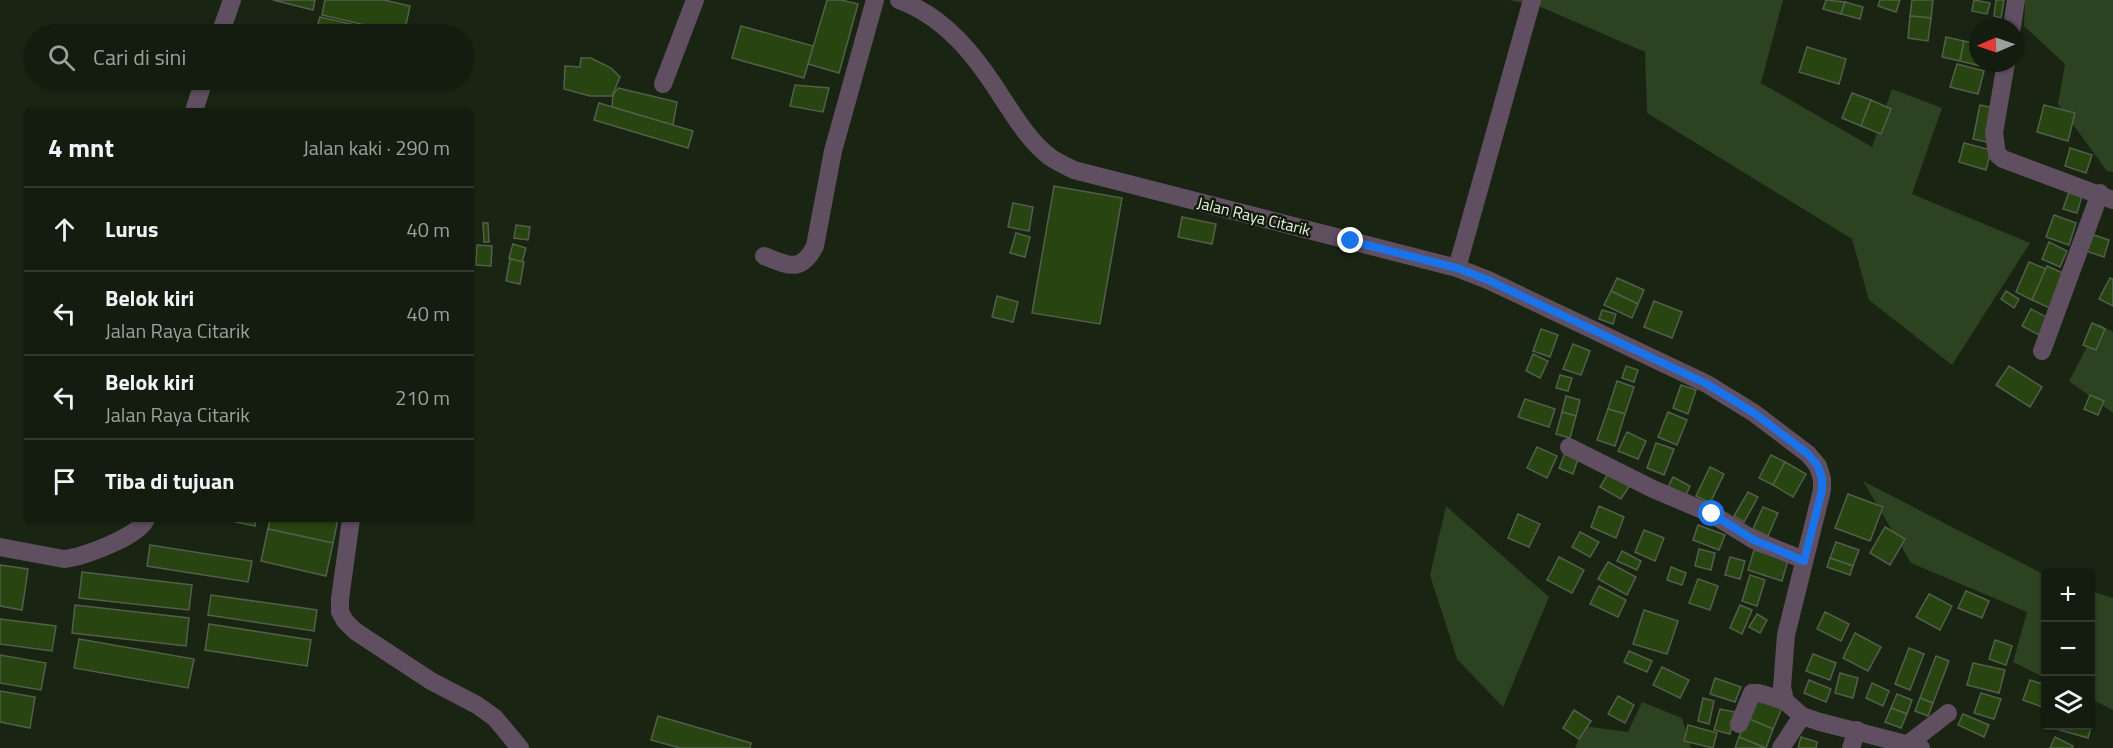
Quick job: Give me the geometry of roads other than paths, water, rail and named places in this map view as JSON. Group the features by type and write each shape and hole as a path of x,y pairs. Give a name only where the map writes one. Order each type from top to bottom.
{"street":[{"path":"224,24 232,0"},
{"path":"663,84 695,0"},
{"path":"764,256 790,266 797,265 810,255 815,246 833,151 875,0"},
{"name":"Jalan Raya Citarik","path":"898,0 915,6 936,19 951,33 990,78 1032,139 1051,157 1074,170 1457,268 1488,280 1707,384 1754,413 1808,454 1818,466 1822,479 1822,490 1786,635 1782,687 1785,701"},
{"path":"1457,268 1532,0"},
{"path":"2013,18 2016,0"},
{"path":"2004,72 1994,133 1997,154 2003,159 2106,197 2042,351"},
{"path":"195,108 201,90"},
{"path":"1569,447 1653,489 1712,514 1754,540 1804,561"},
{"path":"0,547 74,558 128,536 145,522"},
{"path":"351,522 340,599 340,612 345,621 367,640 495,718 520,748"},
{"path":"1738,724 1752,693 1759,693 1785,701 1802,716 1915,746 1948,713"},
{"path":"1781,748 1802,716"},
{"path":"1851,748 1857,730"}]}
